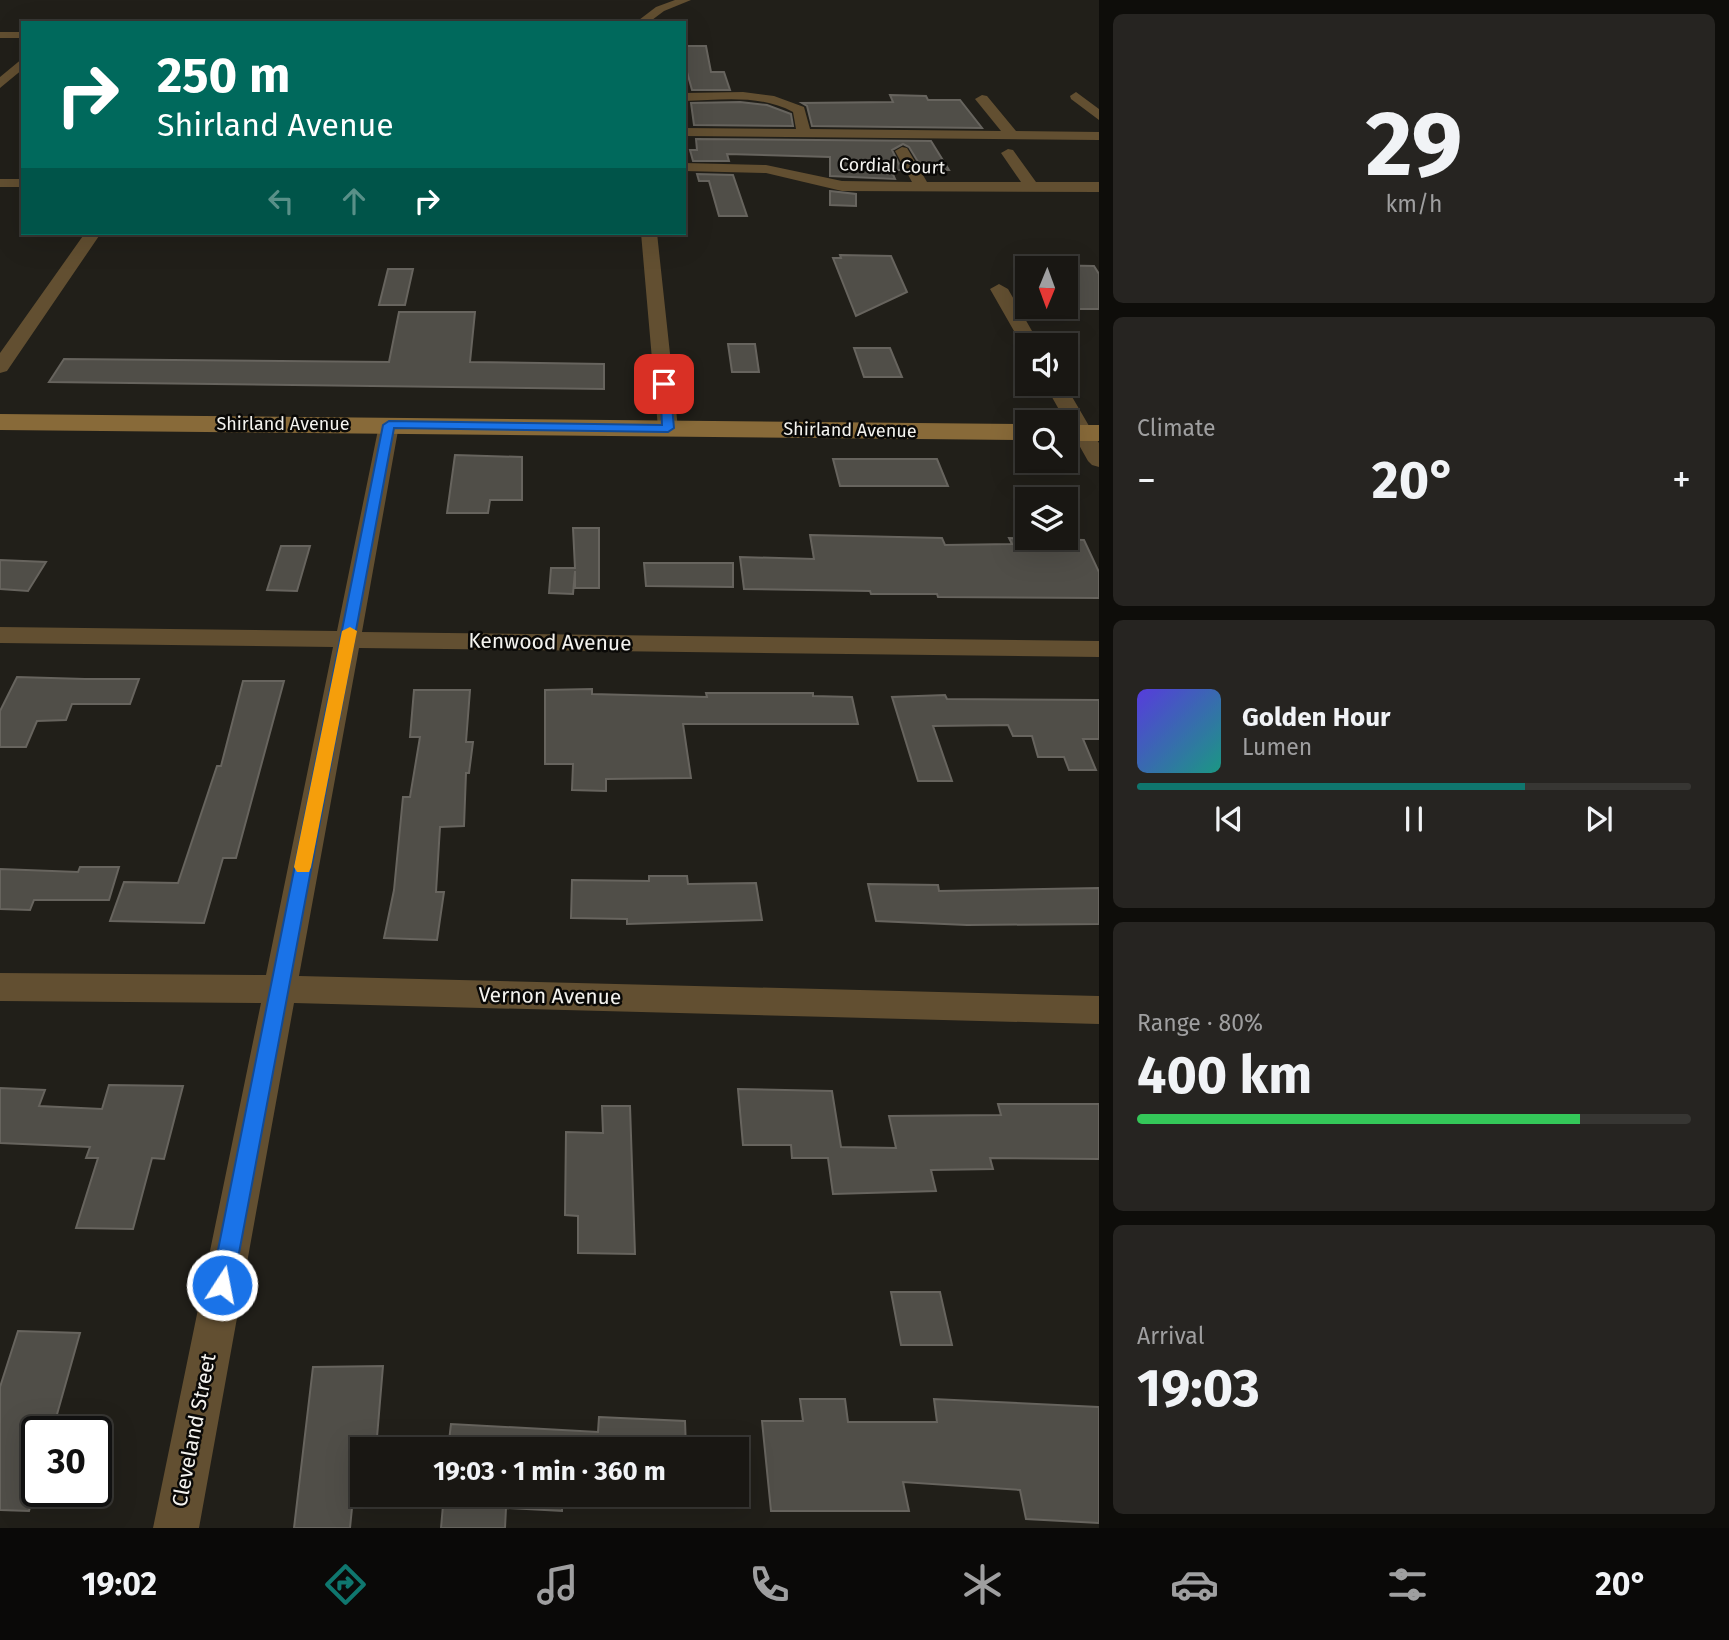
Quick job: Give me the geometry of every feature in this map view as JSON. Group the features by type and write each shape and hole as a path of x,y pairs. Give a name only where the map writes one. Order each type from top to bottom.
{"street":[{"path":"643,21 660,9 686,0"},
{"path":"0,35 21,35"},
{"path":"0,84 21,64"},
{"path":"1076,96 1099,116"},
{"path":"686,97 759,98 788,103 799,110 804,133"},
{"path":"982,99 1012,135"},
{"path":"686,132 1099,136"},
{"path":"902,151 923,187"},
{"path":"1008,153 1032,187"},
{"name":"Cordial Court","path":"686,167 765,169 842,186 1099,187"},
{"path":"0,183 21,183"},
{"path":"0,367 92,235"},
{"path":"649,235 668,428"},
{"path":"999,289 1024,333"},
{"path":"1061,396 1099,461"},
{"name":"Shirland Avenue","path":"0,422 1015,432"},
{"name":"Cleveland Street","path":"176,1528 389,425"},
{"name":"Kenwood Avenue","path":"0,635 1099,649"},
{"name":"Vernon Avenue","path":"0,987 278,989 1099,1010"}],"building":[{"path":"686,46 706,46 711,72 724,72 730,90 692,90 686,68"},
{"path":"890,95 926,96 928,100 960,100 982,128 812,126 807,106 802,103 893,102"},
{"path":"740,102 767,105 791,114 793,126 694,125 691,103"},
{"path":"696,139 931,141 949,170 923,170 909,147 903,144 892,150 902,170 891,170 895,179 830,176 830,157 727,154 729,161 693,161 690,150 697,150"},
{"path":"697,174 733,175 747,216 719,216 709,181 699,181"},
{"path":"830,191 856,194 856,206 830,205"},
{"path":"840,255 891,256 907,292 856,316 833,258 841,258"},
{"path":"1078,266 1094,266 1099,274 1099,309 1078,309"},
{"path":"388,269 413,269 405,305 379,305"},
{"path":"399,312 475,312 470,362 604,364 604,389 49,382 64,359 389,362"},
{"path":"728,344 755,344 759,372 732,372"},
{"path":"854,348 890,348 902,377 864,377"},
{"path":"455,455 522,457 522,500 490,500 488,513 447,513"},
{"path":"833,459 937,459 948,486 840,486"},
{"path":"573,528 599,528 599,588 575,588 575,571 573,594 549,593 551,568 575,568"},
{"path":"810,535 942,538 945,545 1012,544 1009,538 1015,538 1015,550 1078,550 1078,540 1084,540 1099,572 1099,598 938,597 937,594 871,594 870,591 744,589 740,557 814,559"},
{"path":"281,546 310,546 297,591 267,590"},
{"path":"0,560 46,562 28,591 0,589"},
{"path":"644,563 733,563 733,587 646,586"},
{"path":"17,677 139,679 130,704 72,704 66,720 37,721 26,747 0,747 0,711"},
{"path":"243,681 284,681 236,858 223,858 204,923 110,921 124,882 178,883 217,766 221,766"},
{"path":"592,689 592,694 707,697 706,693 813,693 813,696 852,697 858,724 683,724 691,778 606,779 606,791 572,790 573,764 545,764 545,690"},
{"path":"414,690 470,690 466,742 473,742 469,773 466,773 464,826 440,827 436,892 444,892 437,940 384,938 394,890 403,797 410,797 420,737 410,737"},
{"path":"945,695 947,699 1099,700 1099,739 1083,739 1096,770 1069,770 1064,757 1038,757 1032,736 1013,736 1008,725 933,726 952,781 918,781 892,697"},
{"path":"80,867 119,867 109,900 34,900 30,910 0,909 0,869 78,872"},
{"path":"649,876 687,876 688,884 756,883 762,920 627,924 627,919 571,918 572,880 649,881"},
{"path":"868,884 938,885 939,891 1099,888 1099,924 967,925 876,921"},
{"path":"109,1085 183,1086 164,1159 152,1158 133,1229 76,1228 98,1158 86,1158 90,1147 0,1143 0,1088 45,1090 39,1106 102,1109"},
{"path":"738,1089 832,1091 841,1147 896,1148 889,1116 1001,1115 998,1104 1099,1104 1099,1159 990,1158 993,1169 931,1170 936,1191 833,1194 828,1158 792,1158 791,1145 743,1145"},
{"path":"602,1106 630,1106 635,1254 578,1253 578,1216 565,1215 566,1132 603,1133"},
{"path":"891,1292 940,1292 952,1345 901,1345"},
{"path":"18,1331 80,1333 57,1416 21,1416 21,1507 30,1507 29,1511 0,1510 0,1387"},
{"path":"383,1366 377,1437 350,1437 352,1507 350,1528 294,1528 313,1367"},
{"path":"800,1399 845,1399 848,1422 937,1422 934,1399 1099,1407 1099,1523 1026,1519 1020,1490 903,1482 909,1511 771,1511 762,1421 803,1421"},
{"path":"599,1417 685,1421 686,1437 449,1437 451,1424 598,1432"},
{"path":"443,1507 562,1507 562,1511 506,1508 505,1528 441,1528"}],"slow traffic":[{"path":"303,867 350,631"}],"route":[{"path":"222,1285 389,425 668,428 664,384"}]}
